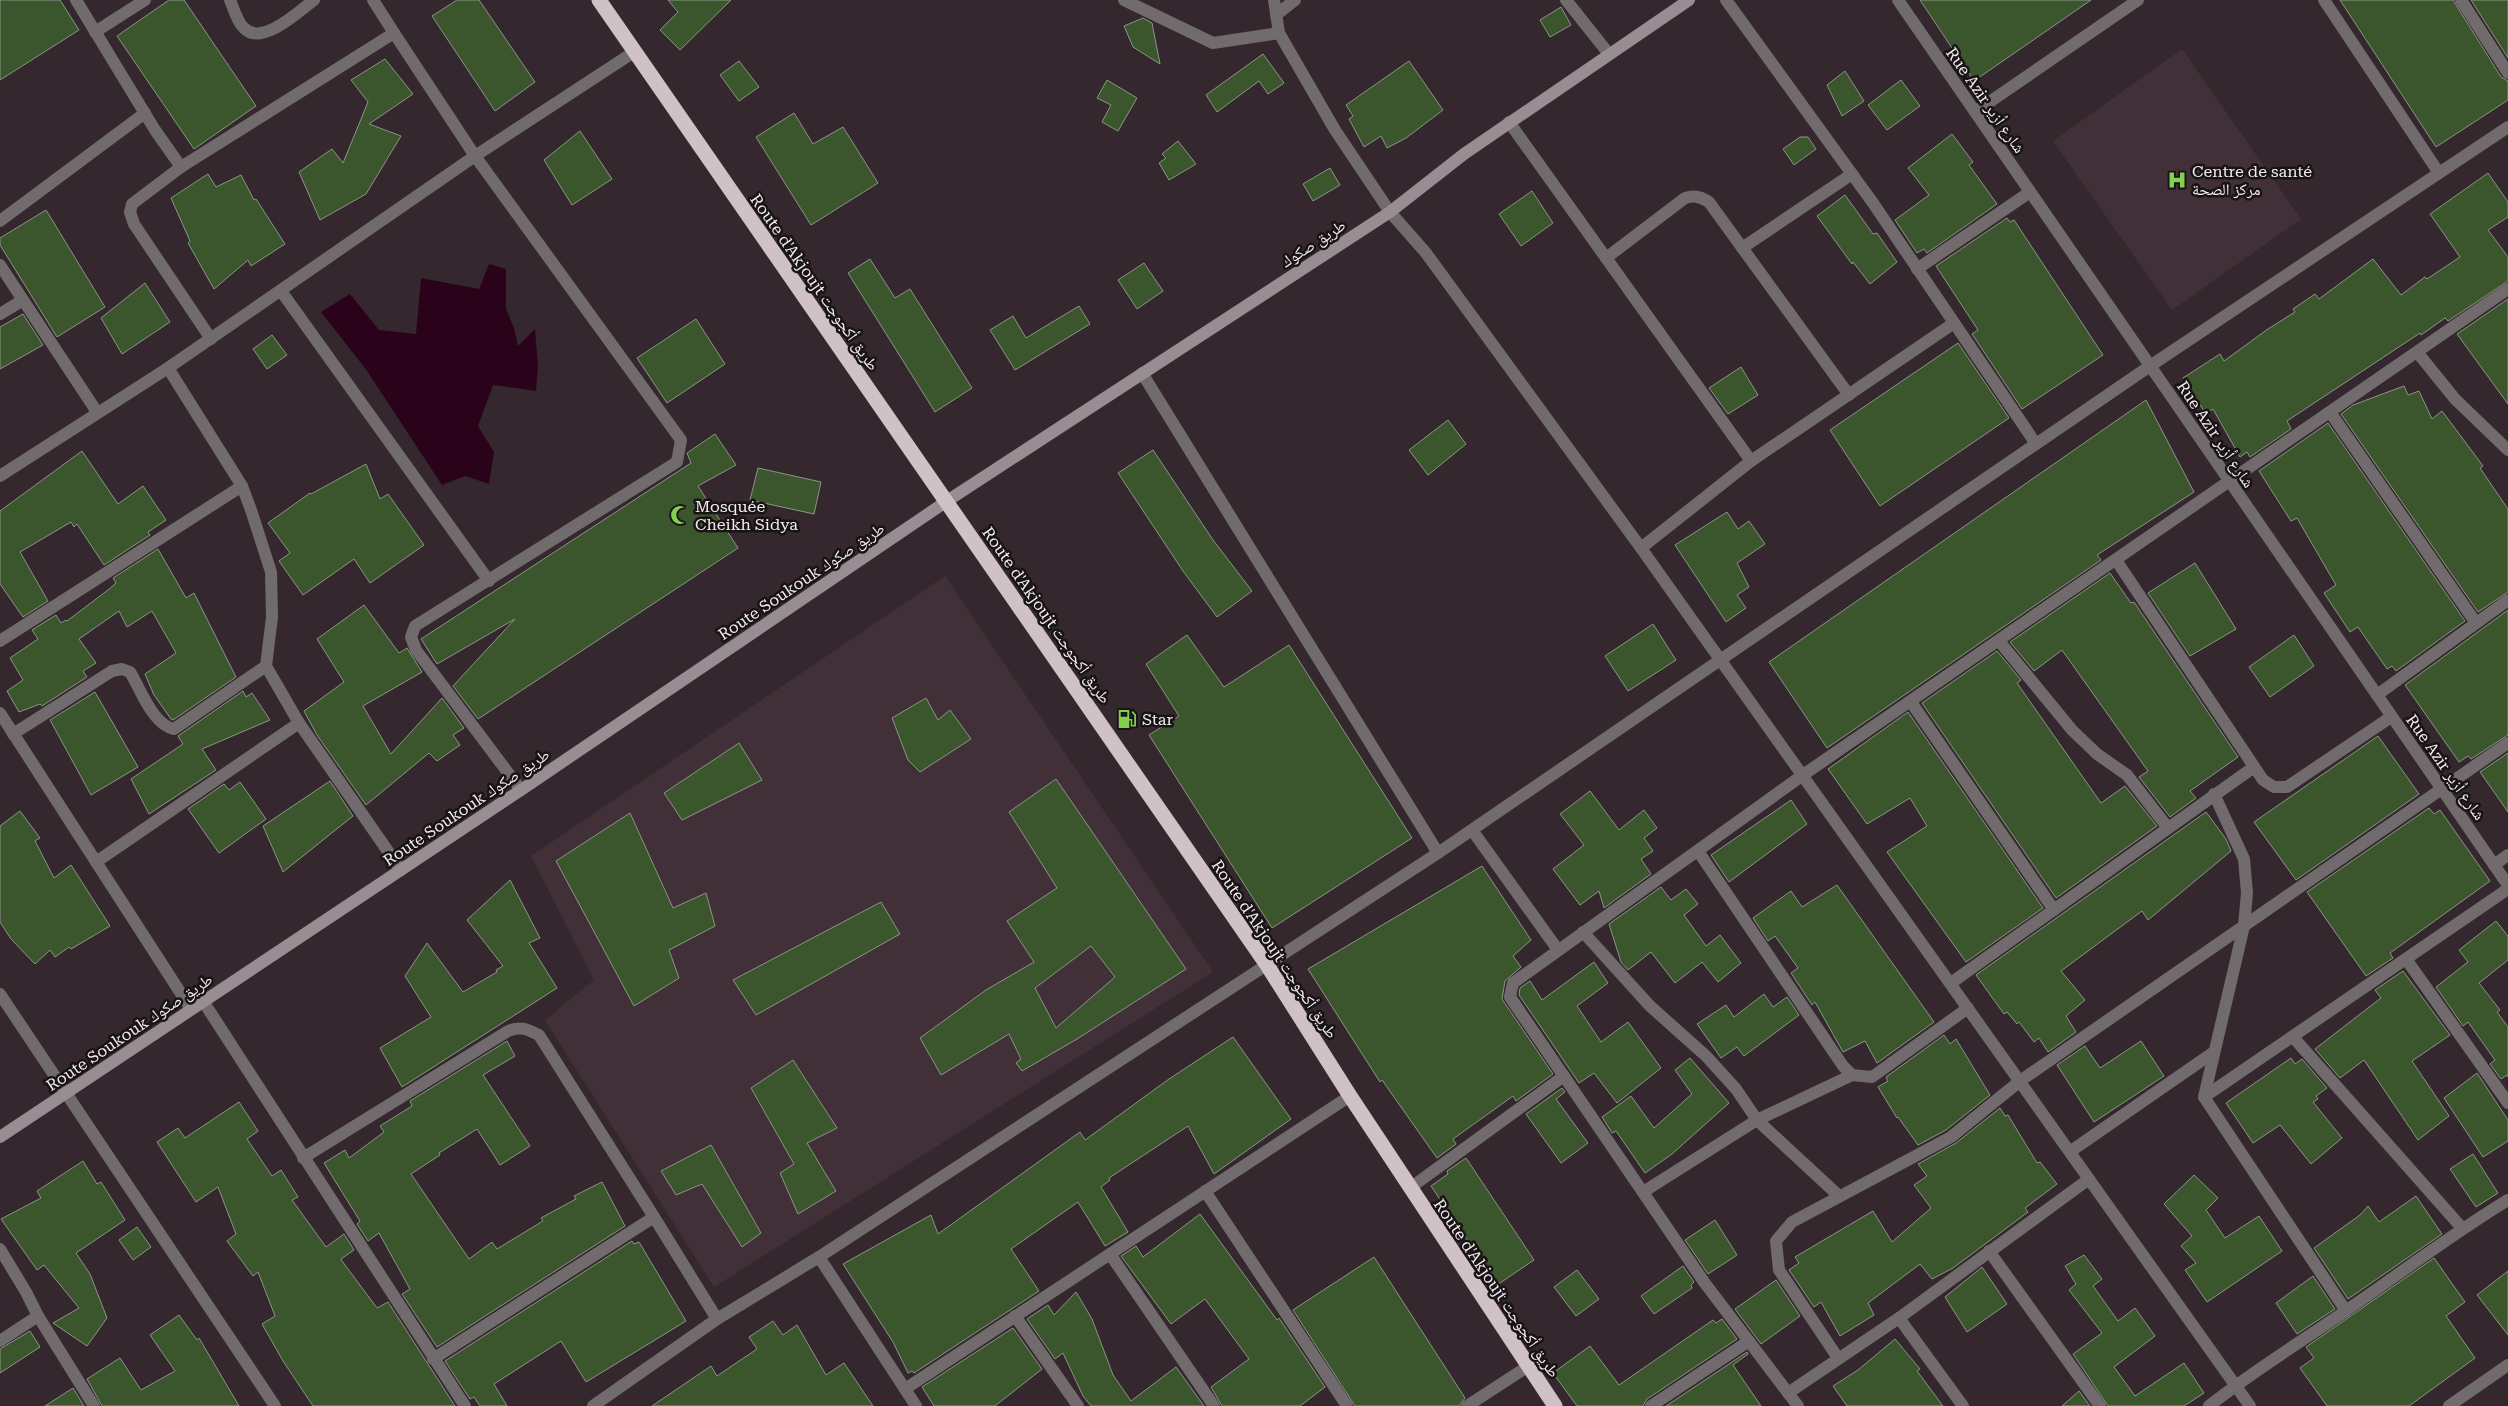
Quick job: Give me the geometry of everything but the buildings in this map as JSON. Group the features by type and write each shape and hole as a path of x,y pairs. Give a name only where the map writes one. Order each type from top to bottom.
{"highway":[{"name":"Route d'Akjoujt طريق أكجوجت","path":"599,0 1267,964 1350,1096 1527,1367 1555,1406"}],"street":[{"path":"76,0 145,113 181,167"},
{"path":"95,32 145,0"},
{"path":"230,0 244,28 253,34 264,34 314,0"},
{"path":"373,0 475,156 681,440 677,462 416,626 411,637 416,650 521,790"},
{"path":"1124,0 1213,43 1279,33"},
{"path":"1274,0 1279,33 1335,130 1390,212 1426,253 1642,548 2250,1406"},
{"path":"1276,15 1295,0"},
{"path":"1566,0 1610,54"},
{"name":"طريق صكوك","path":"947,502 1390,212 1509,122 1689,0"},
{"path":"1726,0 1852,174 2036,444"},
{"name":"Rue Azir شارع أزير","path":"1898,0 2508,887"},
{"path":"1975,112 2138,0"},
{"path":"2324,0 2439,173"},
{"path":"2461,0 2508,73"},
{"path":"211,339 134,224 130,212 132,204 181,167 394,33"},
{"path":"0,476 168,368 475,156 634,52"},
{"path":"0,221 145,113"},
{"path":"1509,122 1751,461"},
{"path":"593,1406 717,1319 819,1257 1438,853 2150,366 2508,127"},
{"path":"1742,248 1852,174"},
{"path":"1917,269 2030,192"},
{"path":"1606,258 1685,198 1694,196 1709,202 1849,395"},
{"path":"0,265 97,412"},
{"path":"1798,1406 1704,1282 1510,997 1513,983 1803,776 2508,289"},
{"path":"281,291 489,581"},
{"path":"0,314 23,300"},
{"path":"1642,548 1751,461 1954,323"},
{"path":"2417,352 2455,399 2508,450"},
{"path":"168,368 242,486 271,572 272,617 266,666 299,723 401,870"},
{"path":"1142,373 1438,853"},
{"path":"2330,412 2476,623"},
{"path":"0,641 242,486"},
{"name":"Route Soukouk طريق صكوك","path":"0,1137 521,790 947,502"},
{"path":"2116,560 2263,780 2274,787 2287,787 2391,717"},
{"path":"2377,695 2508,600"},
{"path":"1999,641 2072,730 2097,754 2127,775 2168,828"},
{"path":"13,734 112,671 122,670 130,672 158,720 165,727 174,729 266,666"},
{"path":"1911,702 2054,910"},
{"path":"0,713 192,1009"},
{"path":"96,862 299,723"},
{"path":"1838,1358 1779,1270 1776,1241 1792,1222 1951,1137 2020,1082 2508,743"},
{"path":"1951,983 2254,767"},
{"path":"2214,794 2244,859 2247,893 2244,926 2204,1097 2346,1311"},
{"path":"1472,830 1558,950"},
{"path":"1698,850 1843,1066 1852,1075"},
{"path":"2494,865 2508,855"},
{"path":"2204,1097 2508,887"},
{"path":"1583,932 1650,1006 1706,1056 1730,1082 1757,1120 1839,1196"},
{"path":"2406,958 2508,1103"},
{"path":"0,994 276,1406"},
{"path":"203,1001 465,1406"},
{"path":"1643,1192 1757,1120 1852,1075 1872,1076 1968,1008"},
{"path":"303,1158 508,1030 518,1027 526,1028 539,1035 717,1319"},
{"path":"2293,1036 2462,1228"},
{"path":"2071,1151 2214,1052"},
{"path":"1410,1188 1564,1076"},
{"path":"905,1389 1350,1096"},
{"path":"1788,1393 1899,1318 1988,1251 2090,1179"},
{"path":"1205,1191 1341,1404"},
{"path":"2209,1406 2235,1385 2346,1311 2462,1228 2508,1200"},
{"path":"434,1359 654,1217"},
{"path":"0,1249 38,1316 94,1406"},
{"path":"1988,1251 2100,1406"},
{"path":"1110,1254 1214,1406"},
{"path":"819,1257 905,1389 911,1404"},
{"path":"0,1341 38,1316"},
{"path":"1015,1316 1078,1406"},
{"path":"1899,1318 1963,1406"},
{"path":"1651,1406 1749,1341"},
{"path":"2449,1406 2508,1365"},
{"path":"1467,1406 1527,1367"}],"shaded area":[{"name":"Centre de santé مركز الصحة","path":"2182,49 2301,219 2172,310 2053,141"},
{"path":"489,264 506,269 506,309 514,328 518,346 535,329 538,366 536,391 493,385 478,426 494,452 489,484 465,476 442,485 365,368 321,312 350,294 379,330 416,334 421,278 479,289"},
{"path":"945,576 1213,972 714,1287 545,1020 594,980 531,856"}],"place":[{"name":"Centre de santé مركز الصحة","path":"2177,180"},
{"name":"Mosquée Cheikh Sidya","path":"680,515"},
{"name":"Star","path":"1127,719"}]}
